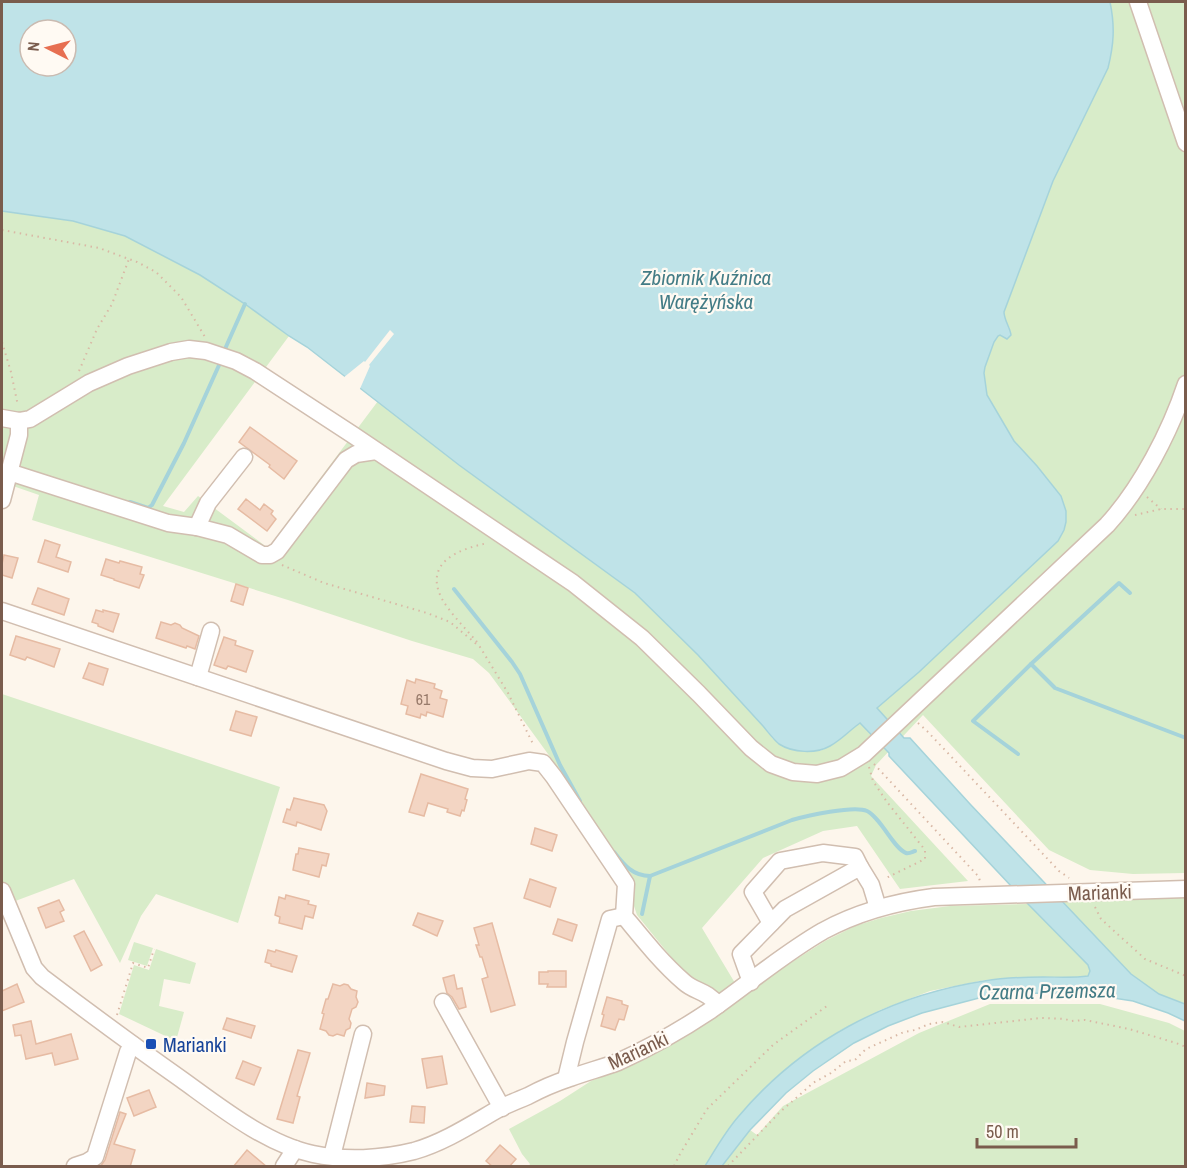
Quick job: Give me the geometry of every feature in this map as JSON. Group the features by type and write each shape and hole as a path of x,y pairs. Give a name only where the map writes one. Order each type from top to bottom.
{"street":[{"path":"1138,2 1185,143"},
{"path":"2,418 20,421 30,419 89,383 128,366 171,352 189,349 211,352 236,361 255,371 573,583 633,630 756,753 771,764 793,772 817,774 841,768 869,754 904,716 1115,516 1160,446 1185,384"},
{"path":"2,500 19,435 20,421"},
{"path":"9,472 168,523 228,535 257,554 266,556 277,551 346,460 356,454 376,451"},
{"path":"197,527 208,503 244,457"},
{"path":"2,611 436,758 472,768 492,769 529,761 543,763 626,884 624,916 657,955 686,984 711,996 718,1005"},
{"path":"198,677 211,631"},
{"path":"771,923 753,892 780,861 823,854 855,857 871,885 878,908"},
{"path":"751,982 741,954 785,909 860,867"},
{"name":"Marianki","path":"2,891 34,968 42,977 223,1110 295,1149 332,1156 375,1157 391,1156 432,1145 455,1135 502,1108 566,1079 615,1063 652,1046 718,1005 819,934 848,919 878,908 904,901 934,897 1185,889"},
{"path":"566,1079 610,919 624,916"},
{"path":"443,1002 502,1108"},
{"path":"332,1156 363,1034"},
{"path":"75,1167 95,1157 128,1052 133,1045"},
{"path":"284,1167 295,1149"}],"path":[{"path":"2,230 99,248 156,272 181,297 205,336 211,352"},
{"path":"69,396 97,329 112,304 129,260"},
{"path":"2,342 11,372 20,421"},
{"path":"1115,516 1120,519 1161,509 1185,509"},
{"path":"508,540 475,546 453,555 441,564 437,571 438,590 443,600 480,647 508,693 543,763"},
{"path":"266,556 324,584 427,613 450,622 480,647"},
{"path":"904,716 927,731 1059,871 1076,881"},
{"path":"869,754 868,764 873,781 925,850 925,859 871,885"},
{"path":"869,754 979,877 980,887"},
{"path":"1093,892 1095,910 1101,918 1145,959 1185,976"},
{"path":"115,1021 133,963 148,968 154,949"},
{"path":"674,1167 707,1109 773,1045 827,1006"},
{"path":"728,1167 779,1113 813,1083 846,1061 855,1060 866,1049 929,1024 943,1022 958,1027 1041,1018 1065,1019 1071,1022 1085,1020 1129,1029 1185,1047"}],"green space":[{"path":"1110,2 1185,2 1185,873 1133,874 1090,870 1049,850 923,715 876,765 871,776 968,881 900,889 857,826 823,831 763,858 702,928 735,983 706,1003 637,915 621,867 548,754 489,673 473,659 32,520 39,495 13,486 2,473 2,211 73,221 125,236 200,275 289,336 163,506 184,512 198,496 268,548 378,401 459,465 635,593 698,655 773,739 794,750 820,751 832,745 919,672 1058,541 1064,530 1061,496 1014,441 987,395 984,373 998,335 1005,338 1010,329 1004,312 1053,181 1108,68 1113,35"},
{"path":"2,694 280,787 238,923 156,894 141,916 120,963 74,879 10,903 2,881"},
{"path":"1185,895 1185,1004 1159,994 1131,974 1062,902 1107,898"},
{"path":"1028,904 1088,965 1089,976 985,980 930,991 880,1010 839,1031 808,1052 779,1076 722,1139 705,1166 529,1166 530,1164 509,1129 591,1081 631,1065 705,1024 784,967 825,941 855,926 911,911 950,906"},
{"path":"134,942 153,948 147,966 128,960"},
{"path":"156,949 196,963 190,984 164,979 159,1006 184,1012 176,1041 119,1014 134,965 149,970"},
{"path":"990,1004 1100,1004 1169,1023 1185,1031 1185,1166 722,1166 750,1130 757,1135 783,1106 919,1033"}],"water":[{"name":"Zbiornik Kuźnica Warężyńska","path":"2,2 1110,2 1113,35 1108,68 1053,181 1004,312 1011,335 1007,339 998,336 984,373 987,395 1014,441 1061,496 1066,511 1064,530 1058,541 919,672 877,708 904,738 910,738 1131,974 1159,994 1185,1004 1185,1021 1133,1001 1087,994 998,995 922,1013 888,1026 854,1043 813,1071 786,1093 750,1130 722,1166 705,1166 733,1123 763,1090 789,1066 848,1026 914,998 948,988 1006,978 1088,976 1090,971 1088,965 1028,904 860,723 834,744 824,749 798,751 779,744 698,655 635,593 459,465 307,347 200,275 125,236 73,221 2,211"}],"pier":[{"path":"390,330 394,334 369,365 359,391 343,378 365,362"}],"building":[{"path":"250,427 297,461 284,479 269,467 270,465 239,442"},
{"path":"246,499 260,510 264,504 273,511 271,514 276,519 267,531 238,509"},
{"path":"45,540 60,545 56,557 71,562 68,572 38,562"},
{"path":"4,555 18,558 12,578 2,575"},
{"path":"106,559 142,567 140,574 144,575 139,588 101,575"},
{"path":"236,584 248,588 243,605 231,601"},
{"path":"38,588 69,599 64,615 32,604"},
{"path":"96,610 119,614 113,632 92,622"},
{"path":"161,622 171,625 175,623 199,636 195,649 156,638"},
{"path":"16,636 60,649 54,667 27,657 25,660 10,655"},
{"path":"224,637 236,641 235,645 253,651 246,672 228,666 226,669 214,665"},
{"path":"89,663 108,669 103,685 83,678"},
{"path":"416,679 435,684 434,688 442,691 440,698 447,700 443,717 427,712 426,716 421,714 420,718 406,714 408,706 401,704 407,680 415,683"},
{"path":"236,711 257,717 251,736 230,730"},
{"path":"421,774 468,789 464,811 462,810 460,816 447,812 448,809 428,803 424,816 409,812"},
{"path":"294,798 324,805 327,811 321,830 297,822 296,826 283,822"},
{"path":"535,828 557,835 552,851 531,844"},
{"path":"299,848 329,854 326,866 322,865 319,877 293,870"},
{"path":"530,879 556,888 550,907 524,898"},
{"path":"286,895 309,901 308,904 316,906 313,918 305,916 302,929 279,923 280,917 275,915 279,897 285,899"},
{"path":"59,900 64,910 60,912 64,921 46,928 38,908"},
{"path":"418,913 443,921 437,936 413,925"},
{"path":"558,919 577,925 572,941 553,934"},
{"path":"492,923 515,1005 491,1012 482,979 488,977 476,945 479,945 474,928"},
{"path":"84,931 102,965 91,971 74,936"},
{"path":"268,950 297,956 292,972 265,962"},
{"path":"566,971 566,987 547,987 548,984 539,984 539,972"},
{"path":"454,975 457,989 462,988 466,1007 459,1009 447,993 443,978"},
{"path":"17,984 24,1002 2,1011 2,991"},
{"path":"333,984 348,985 357,991 358,1002 352,1009 349,1019 350,1028 346,1030 344,1036 329,1035 320,1029 326,999 328,999"},
{"path":"607,997 622,1001 622,1004 628,1006 624,1020 619,1019 615,1030 601,1026"},
{"path":"227,1018 255,1026 251,1038 223,1029"},
{"path":"31,1021 36,1044 71,1034 78,1059 55,1065 52,1053 26,1059 21,1035 15,1036 13,1025"},
{"path":"298,1050 310,1053 297,1096 300,1097 293,1123 277,1119"},
{"path":"442,1056 447,1084 427,1088 422,1059"},
{"path":"243,1061 261,1068 254,1085 236,1078"},
{"path":"367,1083 385,1086 384,1095 365,1098"},
{"path":"149,1090 156,1107 134,1116 127,1098"},
{"path":"412,1106 425,1107 424,1123 410,1122"},
{"path":"120,1112 126,1114 114,1144 135,1150 130,1167 100,1167 105,1160"},
{"path":"500,1145 516,1159 509,1167 493,1167 486,1161"},
{"path":"247,1150 267,1167 233,1167"}],"waterway":[{"path":"225,349 245,304"},
{"path":"130,502 148,508 152,505 184,443 220,363"},
{"path":"1031,664 1119,583 1130,593"},
{"path":"454,589 520,674 560,765 580,801"},
{"path":"1018,754 973,721 1031,664 1055,688 1186,738"},
{"path":"614,852 634,872 650,876 792,820 852,809 867,811 872,815 901,850 907,853 915,851"},
{"path":"642,914 650,876"}],"place":[{"name":"Marianki","path":"151,1044"}],"water label":[{"name":"Czarna Przemsza","path":"1047,991"}]}
